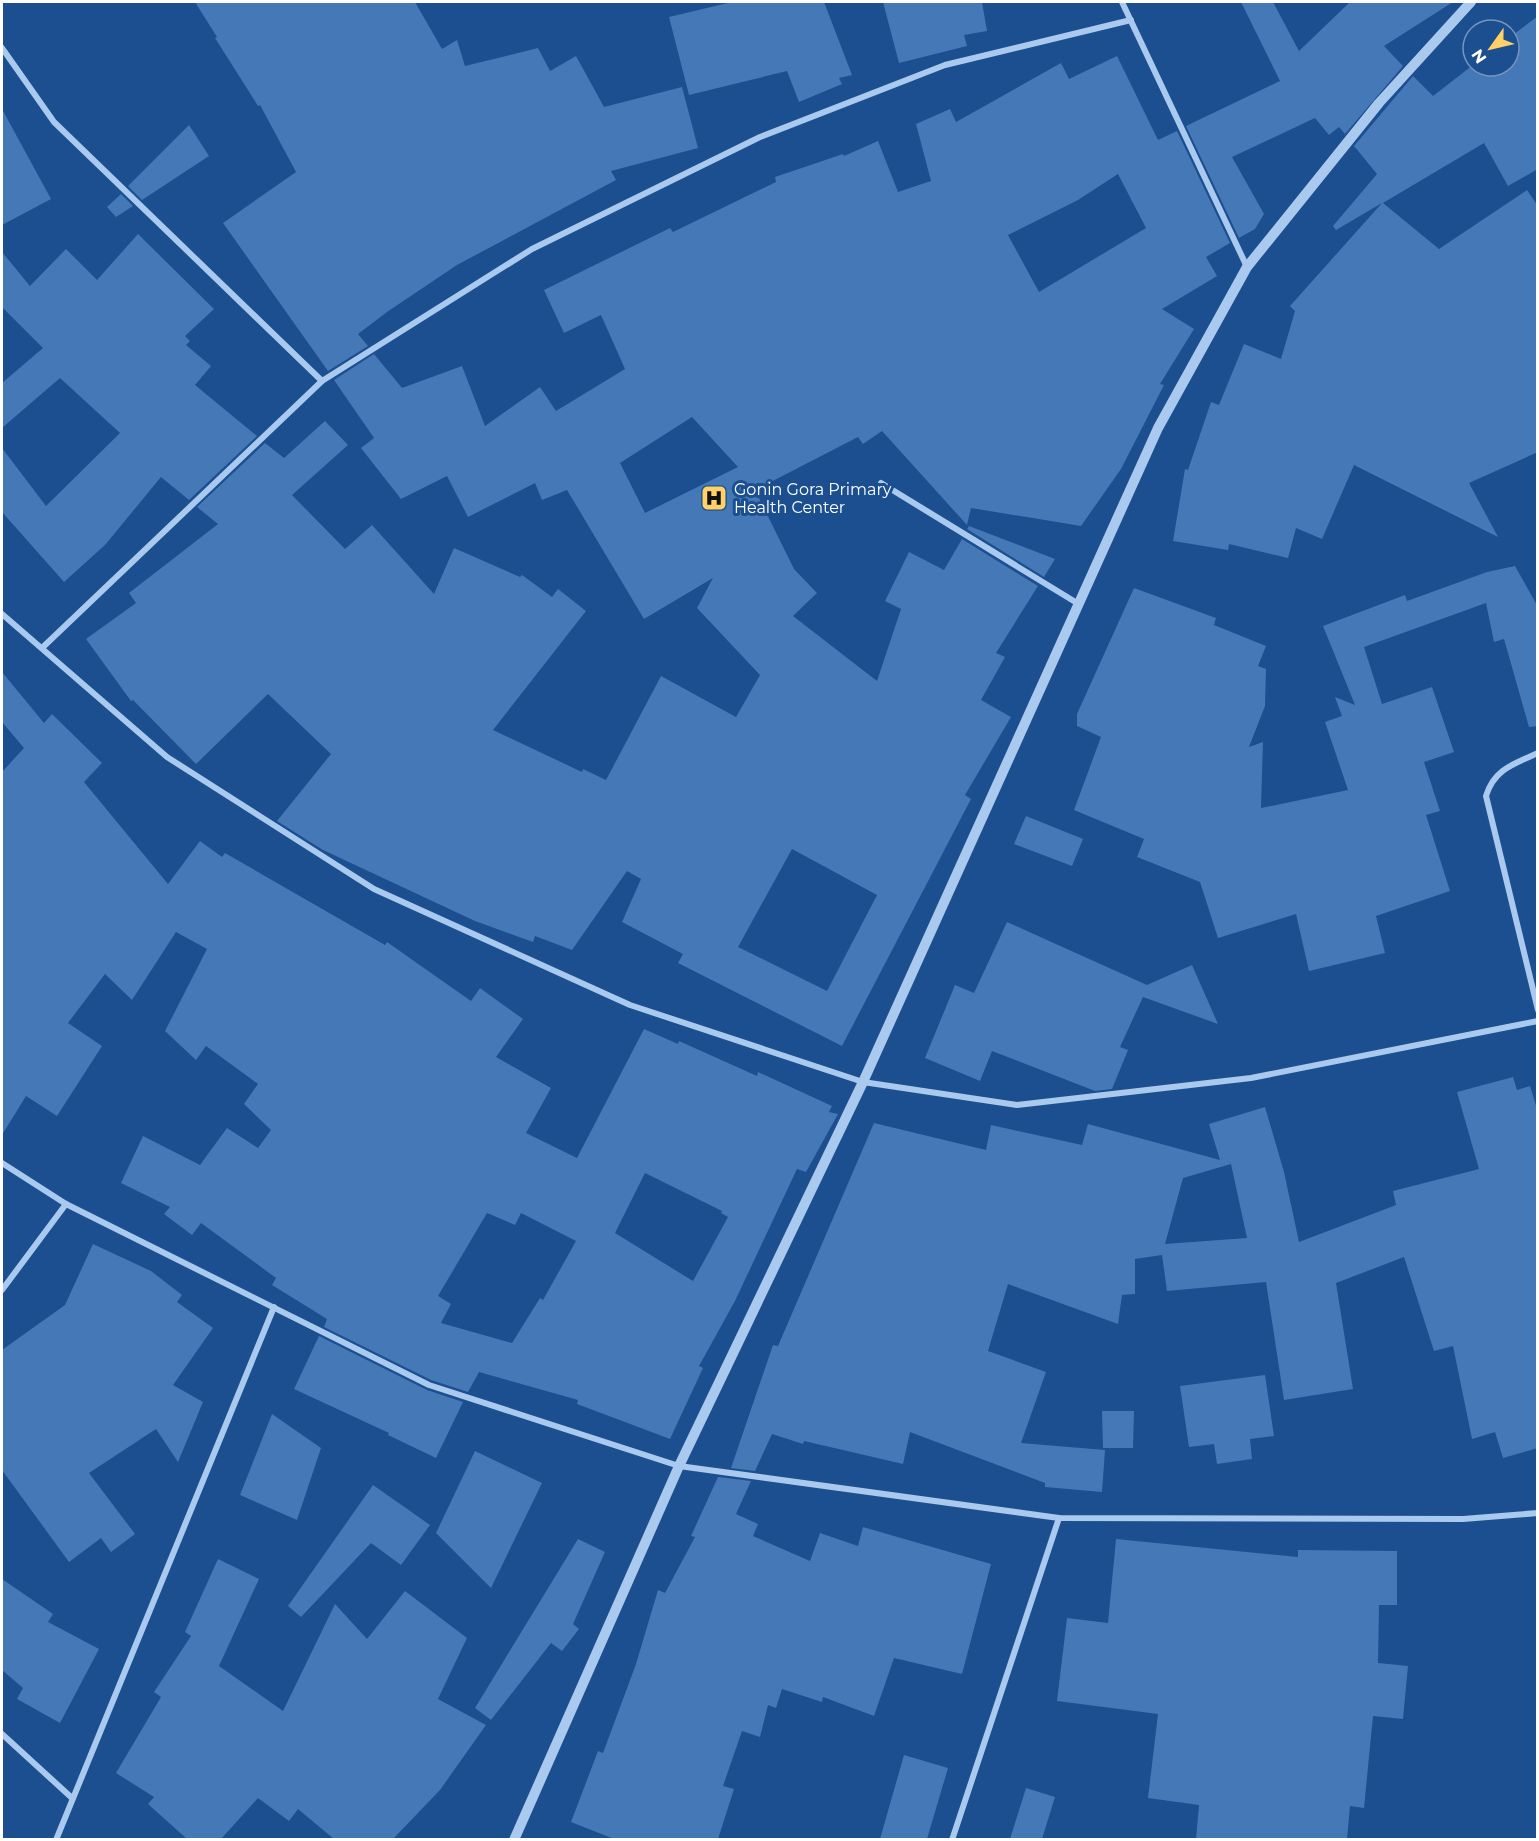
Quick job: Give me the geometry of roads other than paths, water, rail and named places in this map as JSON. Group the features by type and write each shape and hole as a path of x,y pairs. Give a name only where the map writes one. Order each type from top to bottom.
{"street":[{"path":"1122,2 1247,267"},
{"path":"513,1839 679,1466 863,1082 1077,603 1158,428 1247,267 1379,103 1471,2"},
{"path":"42,648 322,381 532,249 760,137 945,66 1131,20"},
{"path":"2,48 54,122 322,381"},
{"path":"881,483 1077,603"},
{"path":"2,614 167,758 374,889 630,1005 863,1082 1017,1105 1251,1078 1538,1021"},
{"path":"1538,753 1501,770 1491,782 1486,796 1538,1010"},
{"path":"2,1162 66,1204 429,1385 679,1466 1059,1518 1463,1519 1538,1514"},
{"path":"2,1290 66,1204"},
{"path":"56,1839 274,1307"},
{"path":"952,1839 1059,1518"},
{"path":"2,1734 72,1798"}],"place":[{"name":"Gonin Gora Primary Health Center","path":"714,498"}]}
